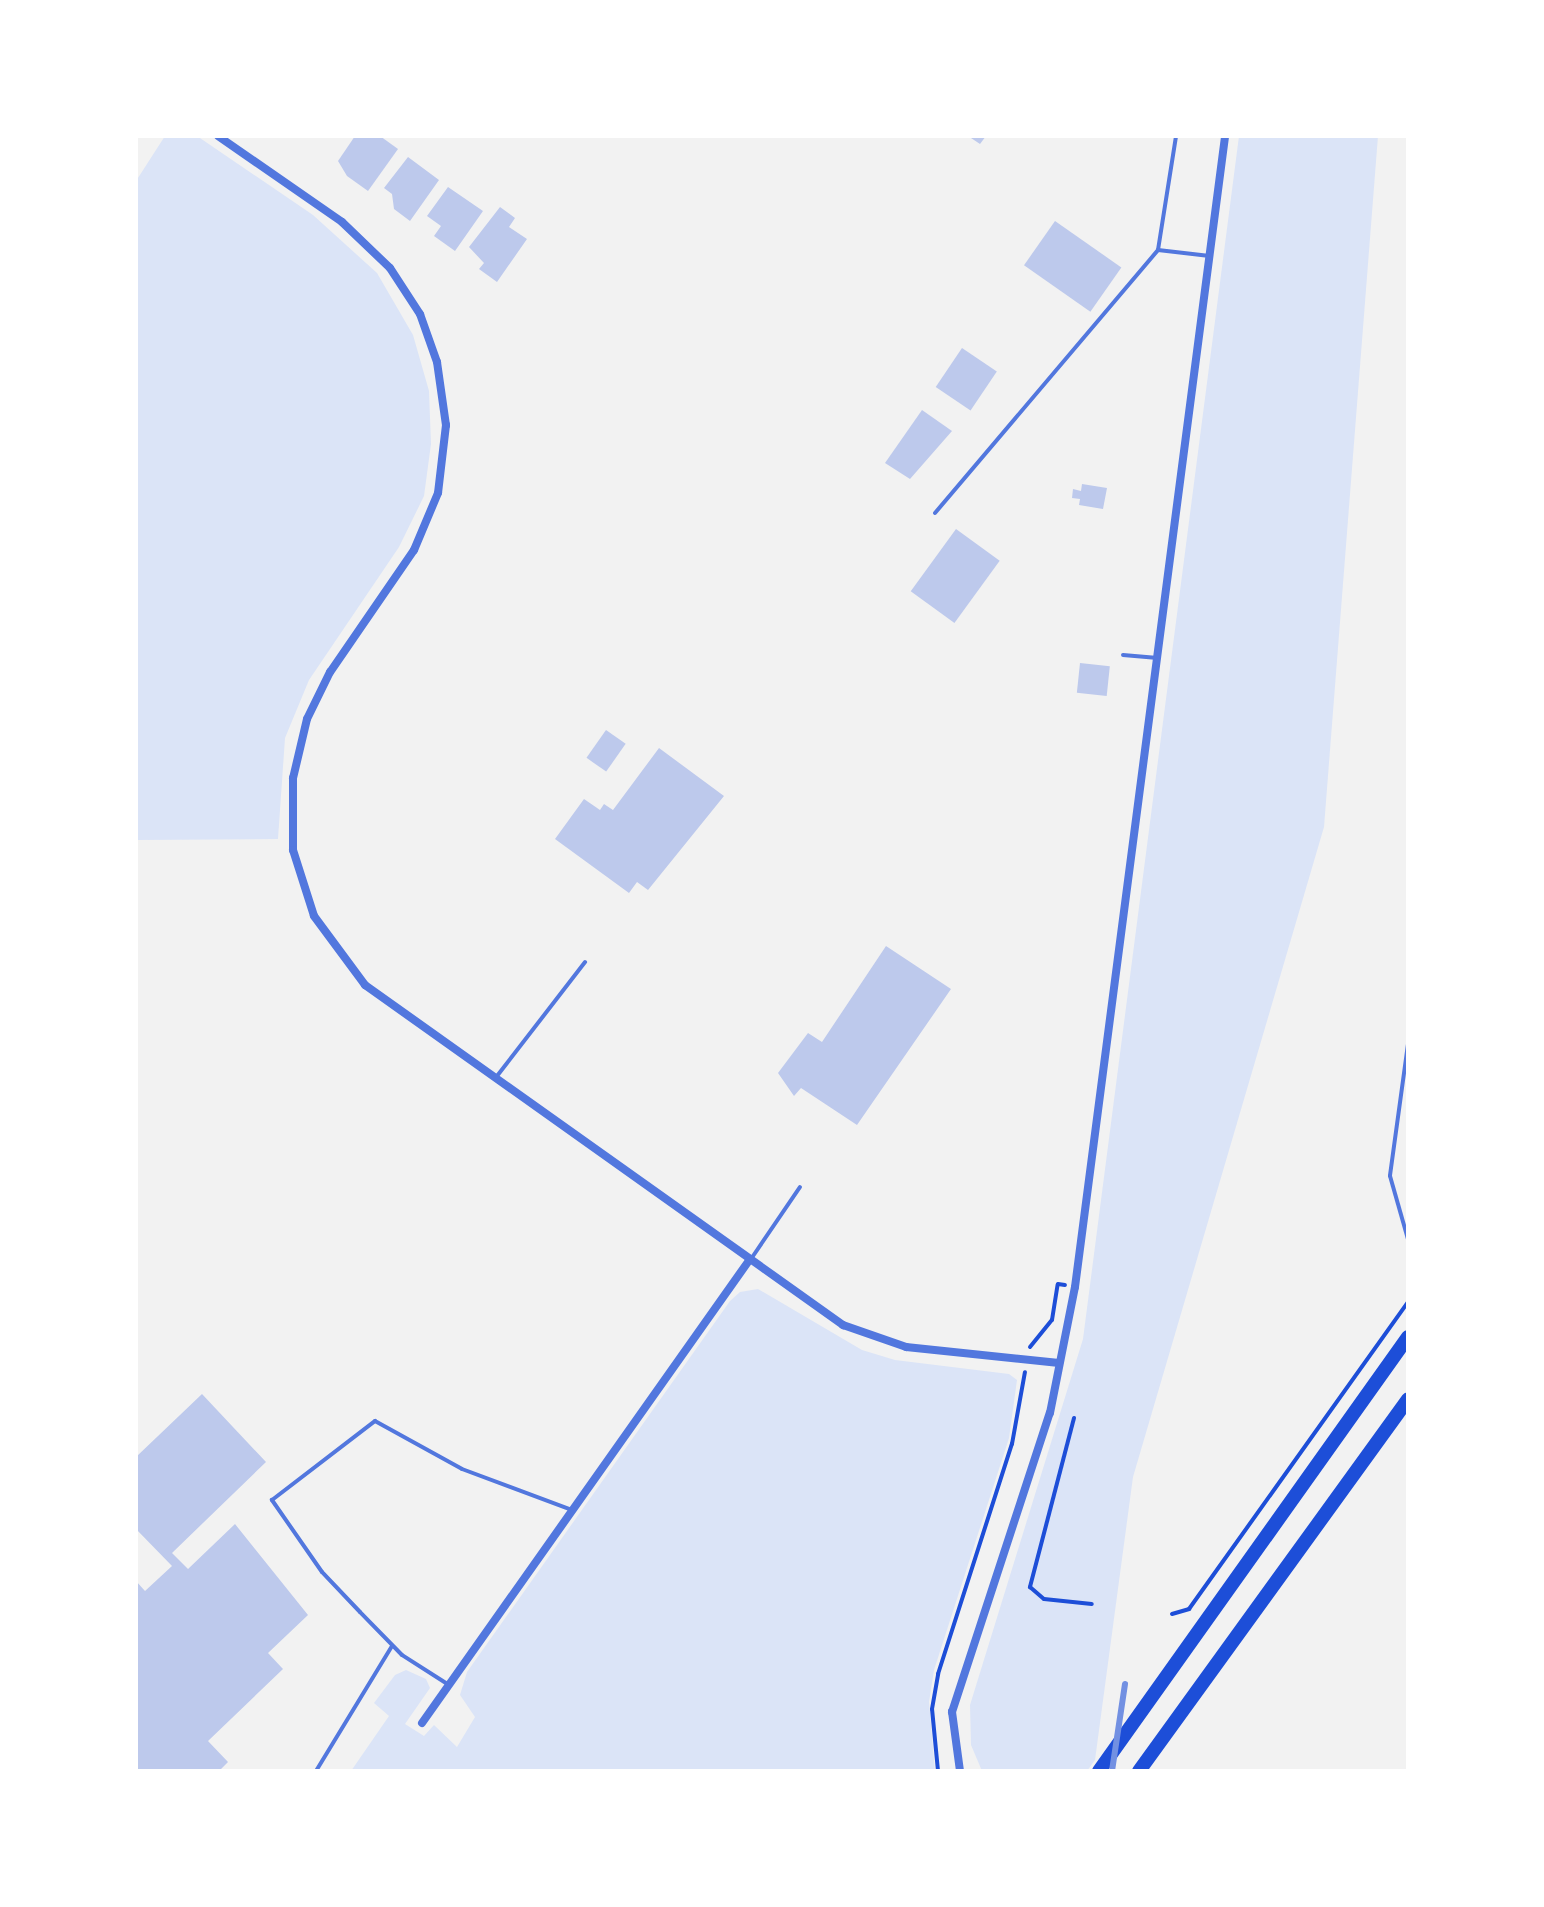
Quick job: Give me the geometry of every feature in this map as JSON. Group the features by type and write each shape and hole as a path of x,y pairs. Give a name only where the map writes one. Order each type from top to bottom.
{"main road":[{"path":"1099,1771 1408,1337"},
{"path":"1139,1771 1408,1399"}],"street":[{"path":"218,136 342,222 390,268 420,314 437,362 446,425 438,493 414,550 330,672 307,719 293,778 293,850 314,916 365,985 843,1325 906,1347 1059,1363"},
{"path":"960,1771 952,1712 1050,1413 1077,1271 1225,136"},
{"path":"422,1723 751,1259"}],"lane":[{"path":"935,513 1158,250 1176,136"},
{"path":"1158,250 1210,256"},
{"path":"1123,655 1157,658"},
{"path":"496,1078 585,962"},
{"path":"1408,1044 1390,1176 1408,1239"},
{"path":"751,1259 800,1187"},
{"path":"449,1685 392,1646 322,1572 272,1500 375,1421 462,1469 572,1510"},
{"path":"316,1771 392,1646"}],"path":[{"path":"1031,1342 1052,1320 1058,1284"},
{"path":"1172,1614 1189,1609 1408,1302"},
{"path":"938,1771 932,1709 938,1674 1012,1444 1022,1389"},
{"path":"1074,1418 1030,1587 1044,1599 1092,1604"}],"shaded area":[{"path":"165,136 197,136 313,215 377,273 413,335 429,391 431,444 424,496 399,547 309,680 285,738 278,839 136,840 136,181"},
{"path":"1239,136 1378,136 1324,827 1133,1477 1095,1760 1087,1771 982,1771 971,1745 970,1705 1083,1339"},
{"path":"758,1289 862,1350 895,1360 1009,1374 1017,1380 1009,1438 934,1670 929,1702 935,1771 351,1771 389,1716 374,1703 395,1675 406,1670 426,1679 430,1688 405,1724 424,1736 434,1725 457,1747 475,1717 460,1695 467,1672 730,1301 740,1292"}],"building":[{"path":"355,136 380,136 398,149 368,191 347,176 338,161"},
{"path":"968,136 986,136 980,144"},
{"path":"408,157 439,180 410,221 394,209 392,194 384,188"},
{"path":"448,187 483,211 455,251 434,236 441,226 427,216"},
{"path":"500,207 515,218 509,227 527,239 497,282 479,269 484,263 469,247"},
{"path":"1055,221 1121,267 1090,312 1024,265"},
{"path":"962,348 997,371 971,410 936,387"},
{"path":"922,410 952,431 910,479 885,463"},
{"path":"1082,484 1107,488 1103,509 1079,505 1080,499 1072,498 1073,489 1081,491"},
{"path":"956,529 1000,561 954,623 911,591"},
{"path":"1080,663 1110,666 1107,696 1077,693"},
{"path":"606,730 626,744 606,772 586,758"},
{"path":"659,748 724,796 648,890 637,882 629,893 555,839 584,799 600,810 604,804 613,810"},
{"path":"886,946 951,989 857,1125 801,1088 794,1096 778,1073 808,1033 822,1042"},
{"path":"202,1394 266,1462 172,1553 188,1569 235,1524 308,1615 268,1653 283,1669 208,1741 228,1762 219,1771 136,1771 136,1581 145,1591 172,1566 136,1529 136,1457"}],"railway":[{"path":"1112,1771 1125,1684"}]}
